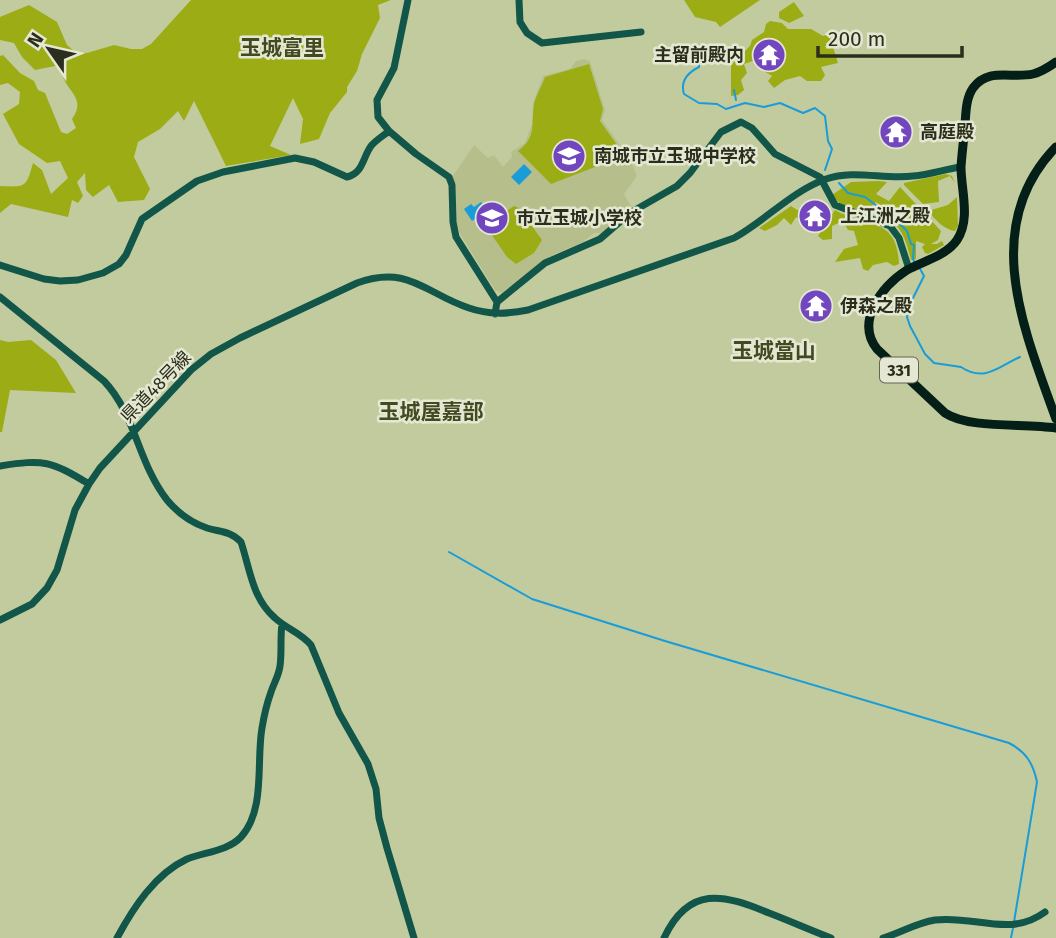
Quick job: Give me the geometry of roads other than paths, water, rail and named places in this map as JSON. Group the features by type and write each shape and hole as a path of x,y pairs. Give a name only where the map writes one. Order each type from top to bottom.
{"highway":[{"name":"331","path":"1056,62 1034,74 988,76 971,92 966,108 961,167 964,217 960,235 947,249 914,267 886,290 871,311 868,330 870,340 877,349 945,413 957,420 968,423 1026,424 1056,428"},
{"path":"1056,147 1035,172 1025,191 1018,212 1013,244 1021,314 1056,419"}],"street":[{"path":"408,0 394,68 377,100 378,117 389,131 416,154 449,177 456,237 497,302"},
{"path":"519,0 520,22 527,33 542,43 641,32"},
{"path":"495,314 497,302 545,262 600,239 630,213 677,186 721,132 737,123 745,123 775,154 814,173 822,181 835,205 877,219 893,229 914,267"},
{"path":"0,265 44,279 60,281 78,280 103,273 119,264 127,255 142,219 197,181 223,172 295,158 306,159 346,177 351,176 359,171 372,146 389,131"},
{"name":"県道48号線","path":"0,620 32,604 53,580 75,510 89,484 191,370 211,354 240,338 363,281 377,278 400,278 419,284 467,308 495,314 527,310 721,243 746,231 804,191 833,177 914,176 961,167"},
{"path":"0,297 104,381 117,395 152,479 175,509 195,523 233,534 241,542 251,581 261,602 282,624 305,637 311,645 340,713 368,764 376,789 379,818 414,938"},
{"path":"0,466 47,462 89,484"},
{"path":"117,938 138,904 162,875 185,860 230,844 239,839 245,831 255,809 261,731 267,702 280,667 282,624"},
{"path":"664,938 676,917 690,904 705,898 723,897 740,901 831,938"},
{"path":"883,938 937,920 1020,926 1036,920 1045,912"}],"water":[{"path":"524,164 532,172 519,185 511,177"},
{"path":"481,202 487,210 472,221 464,209"}],"waterway":[{"path":"699,63 699,67 688,75 683,85 684,94 699,103 717,104 726,109 745,103 764,107 780,103 803,113 815,108 825,116 828,141 832,149 825,170"},
{"path":"734,90 736,100"},
{"path":"839,183 848,193 865,197 907,231 911,244 914,245 915,263"},
{"path":"919,267 924,276 909,306 907,317 925,354 934,363 985,373 1020,357"},
{"path":"449,552 532,599 1015,746 1028,759 1037,782 1014,922"},
{"path":"1011,938 1013,928"}],"place":[{"name":"主留前殿内","path":"769,55"},
{"name":"高庭殿","path":"896,132"},
{"name":"南城市立玉城中学校","path":"569,156"},
{"name":"上江洲之殿","path":"815,216"},
{"name":"市立玉城小学校","path":"492,218"},
{"name":"伊森之殿","path":"816,306"}],"district":[{"name":"玉城富里","path":"282,48"},
{"name":"玉城當山","path":"774,351"},
{"name":"玉城屋嘉部","path":"431,412"}]}
